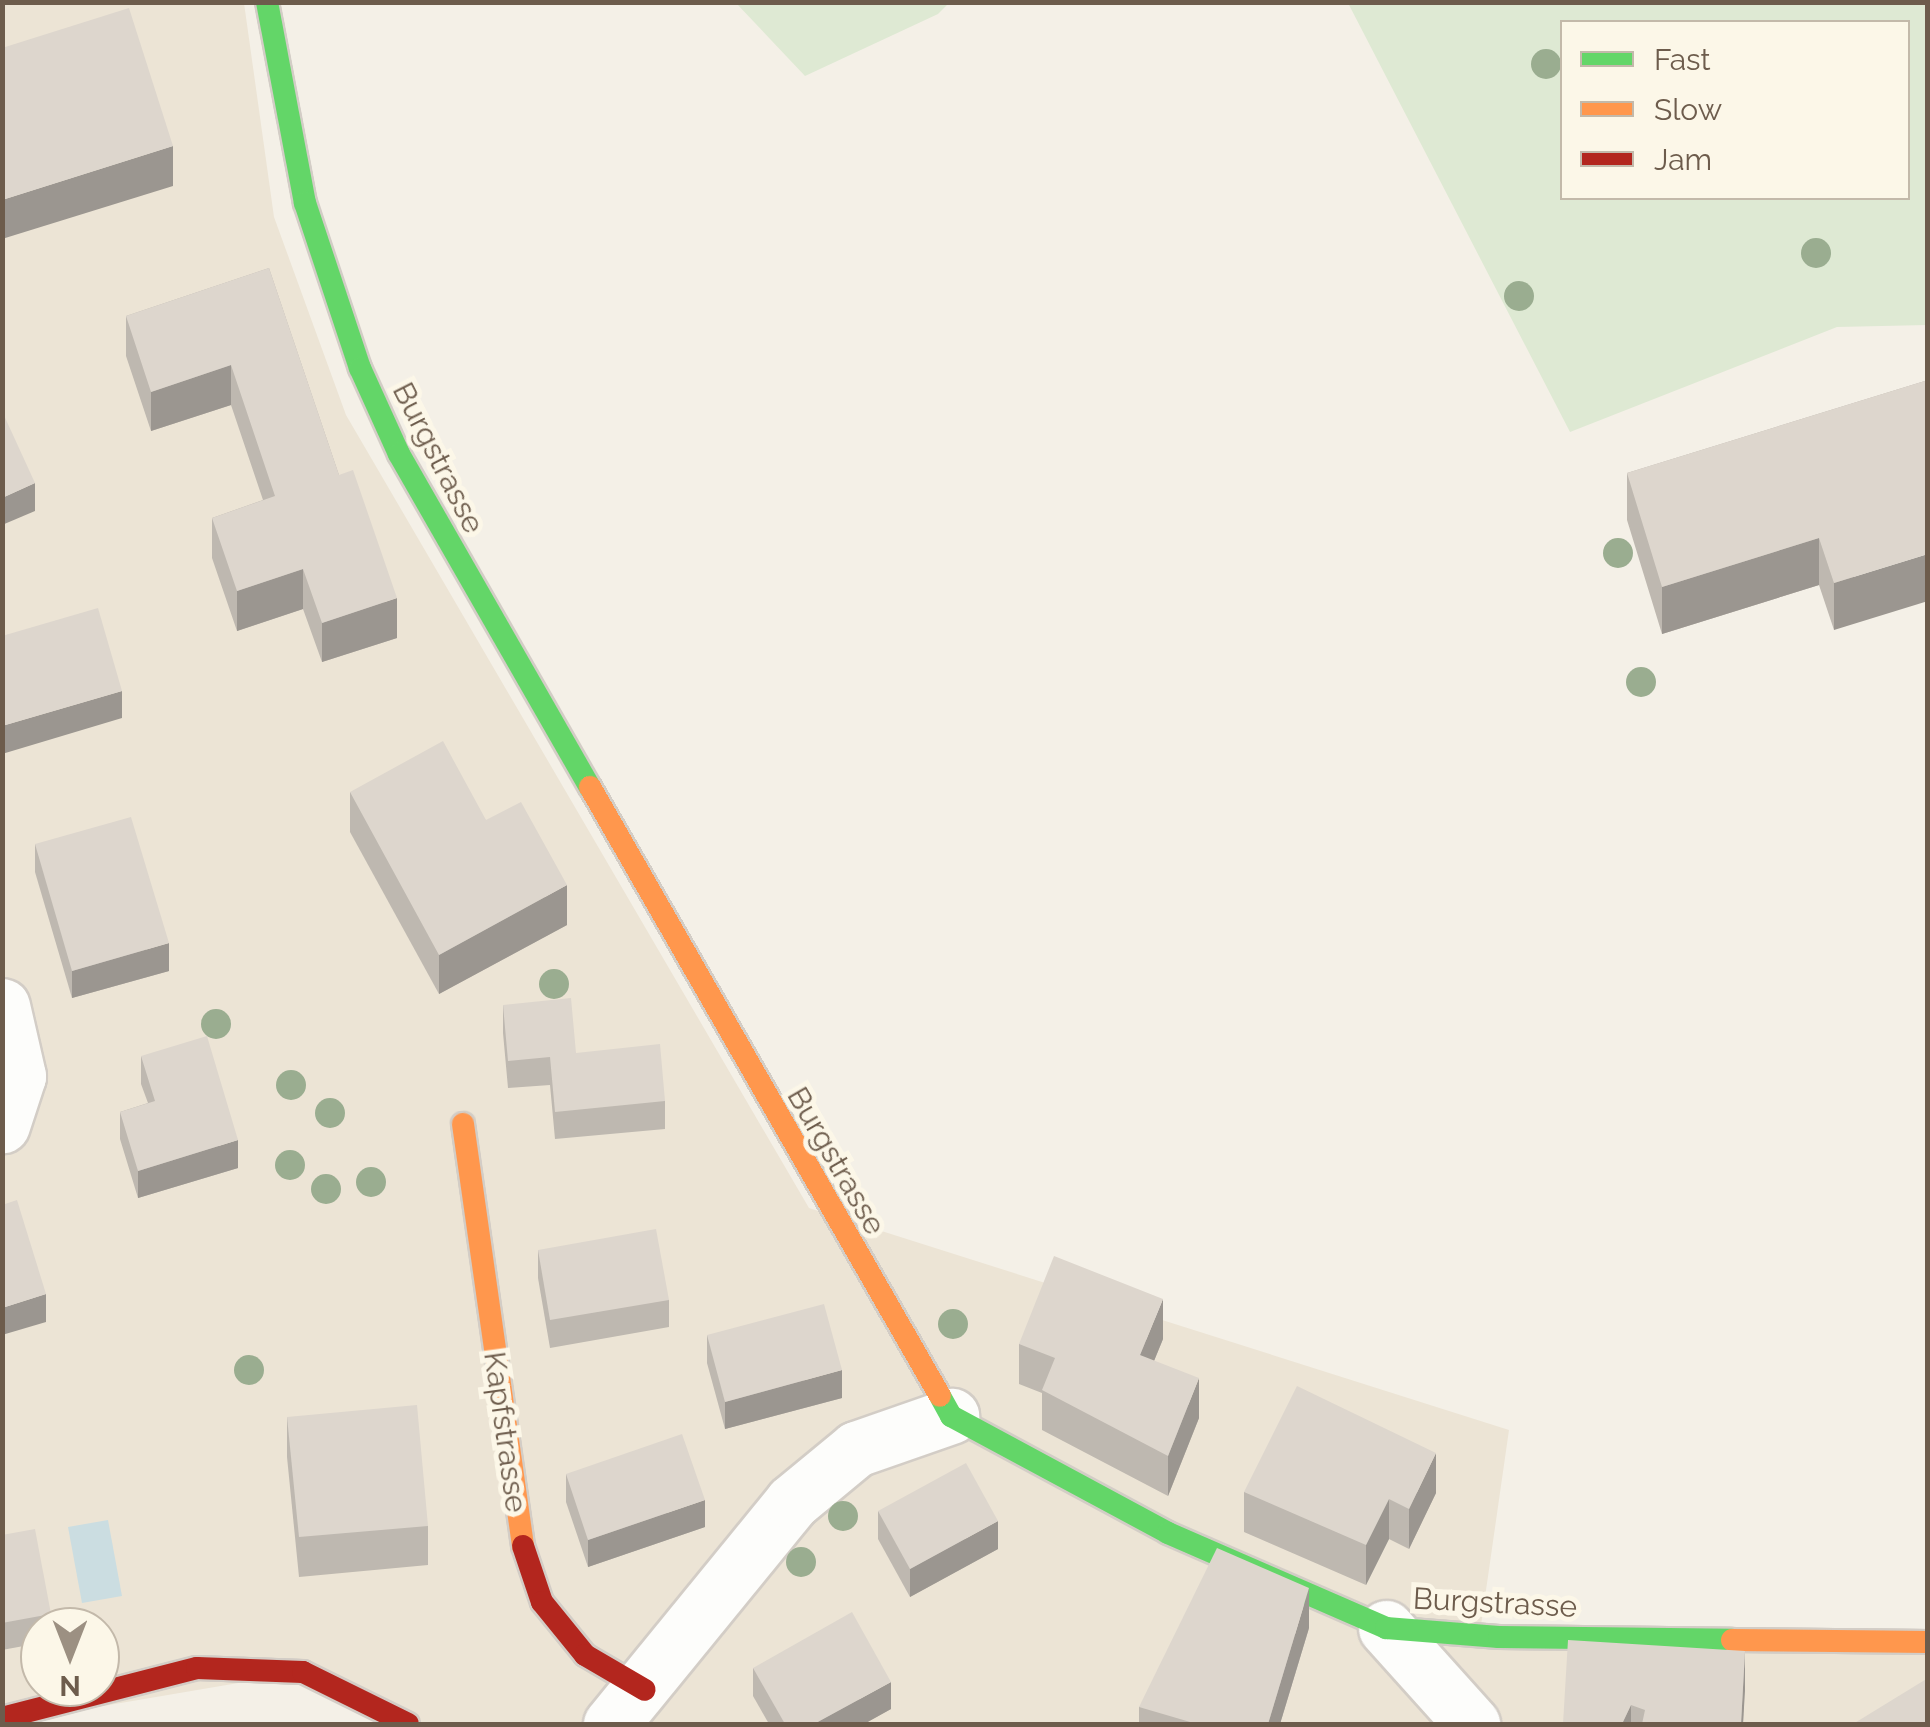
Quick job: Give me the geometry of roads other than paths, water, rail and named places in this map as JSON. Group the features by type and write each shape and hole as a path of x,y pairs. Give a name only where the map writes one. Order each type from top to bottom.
{"street":[{"name":"Burgstrasse","path":"267,2 304,203 360,368 400,454 951,1416 1168,1533 1386,1628 1499,1637 1928,1642"},
{"path":"2,1006 18,1076 2,1125"},
{"name":"Kapfstrasse","path":"463,1124 520,1536 542,1602 628,1707 792,1502 856,1449 951,1416"},
{"path":"1386,1628 1472,1724"},
{"path":"2,1718 197,1668 302,1672 408,1724"}]}
